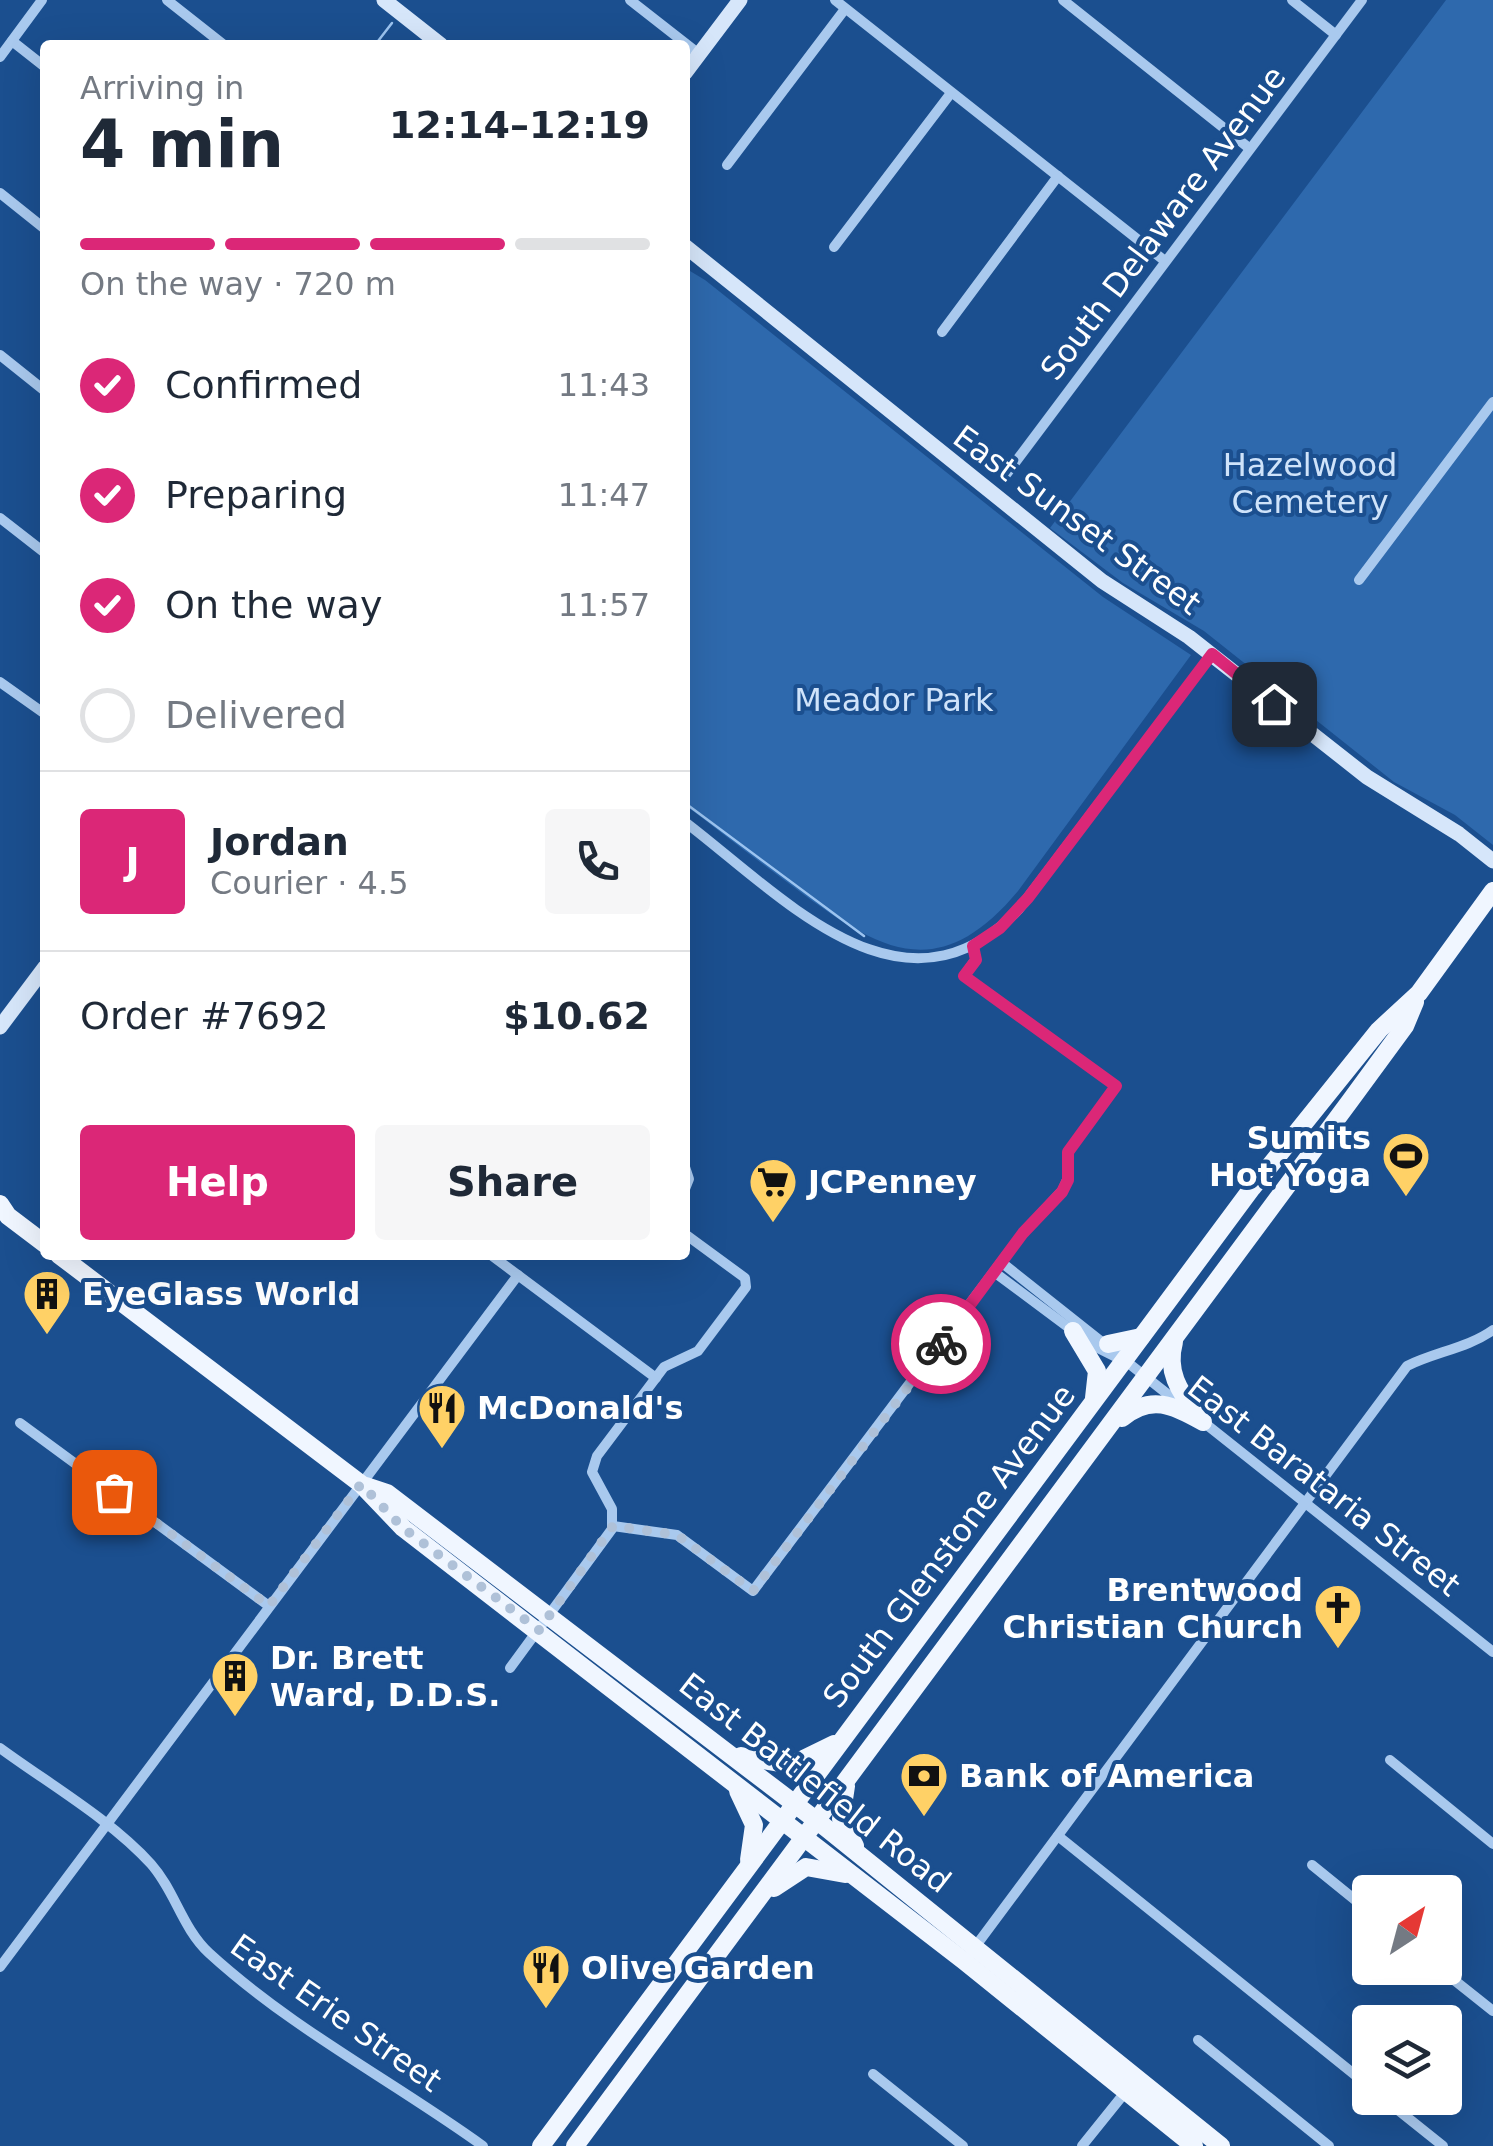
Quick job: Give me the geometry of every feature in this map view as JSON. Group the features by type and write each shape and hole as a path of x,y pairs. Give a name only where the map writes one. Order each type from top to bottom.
{"main road":[{"path":"384,0 435,40"},
{"path":"395,0 414,23"},
{"path":"690,66 740,0"},
{"name":"East Sunset Street","path":"690,250 1102,581 1212,654 1367,777 1459,834 1493,861"},
{"name":"South Glenstone Avenue","path":"546,2139 1142,1336 1379,1030 1419,993 1493,892"},
{"path":"0,1028 40,974"},
{"name":"South Glenstone Avenue","path":"575,2146 1405,1026 1419,993"},
{"path":"3,1211 40,1240"},
{"name":"East Battlefield Road","path":"66,1260 361,1484 403,1528 720,1746 864,1858 969,1954 1132,2085 1220,2146"},
{"path":"1073,1331 1098,1371 1092,1404"},
{"path":"1108,1344 1142,1336"},
{"path":"1176,1336 1171,1354 1173,1376 1203,1422"},
{"path":"1098,1442 1144,1404 1169,1404 1203,1422"},
{"name":"East Battlefield Road","path":"544,1624 728,1779 856,1878 969,1954"},
{"path":"720,1746 761,1762 792,1765 813,1757 846,1734"},
{"path":"847,1778 841,1820 864,1858"},
{"path":"728,1779 746,1804 754,1825 753,1850 743,1874"},
{"path":"760,1895 806,1867 832,1868 856,1878"},
{"name":"East Battlefield Road","path":"1132,2085 1194,2146"},
{"path":"529,2146 546,2139"}],"street":[{"path":"0,57 42,0"},
{"path":"167,0 218,40"},
{"path":"630,0 681,40"},
{"path":"835,0 1165,260"},
{"path":"1063,0 1250,148"},
{"path":"1292,0 1336,35"},
{"name":"South Delaware Avenue","path":"1005,476 1362,0"},
{"path":"726,165 846,8"},
{"path":"12,41 40,63"},
{"path":"690,47 699,54"},
{"path":"834,247 952,93"},
{"path":"942,332 1058,176"},
{"path":"0,193 40,225"},
{"path":"0,355 40,387"},
{"path":"1358,580 1493,402"},
{"path":"0,518 40,550"},
{"path":"690,826 835,934 865,951 910,960 942,956 973,946 1000,928 1028,898 1212,654"},
{"path":"0,682 40,710"},
{"path":"612,1527 677,1535 753,1591 998,1267 1062,1192 1068,1180 1068,1152 1116,1086 964,976 976,960 973,946"},
{"path":"510,1668 612,1527 612,1509 592,1466 656,1378 673,1360 698,1351 747,1283 690,1238"},
{"path":"498,1260 656,1378"},
{"path":"998,1267 1073,1331 1124,1361"},
{"path":"998,1267 1108,1344 1124,1361"},
{"path":"0,1966 518,1275"},
{"path":"969,1954 1407,1366 1435,1352 1476,1342 1493,1330"},
{"name":"East Barataria Street","path":"1124,1361 1493,1652"},
{"path":"20,1423 269,1606"},
{"name":"East Erie Street","path":"0,1748 105,1826 155,1869 190,1934 212,1956 345,2057 481,2145"},
{"path":"1390,1760 1493,1844"},
{"path":"1058,1836 1122,1882 1352,2071"},
{"path":"1312,1866 1352,1898"},
{"path":"1460,1985 1493,2011"},
{"path":"1198,2040 1329,2146"},
{"path":"873,2074 963,2146"},
{"path":"1082,2146 1132,2085"},
{"path":"1405,2115 1443,2146"}],"green space":[{"name":"Hazelwood Cemetery","path":"1446,0 1493,0 1493,845 1455,815 1394,782 1204,631 1123,583 1050,528"},
{"name":"Meador Park","path":"690,271 1103,597 1191,655 1018,891 989,921 961,940 934,949 908,949 881,942 825,910 690,809"}],"waterway":[{"path":"379,40 392,23"},
{"path":"690,807 864,936"}],"way so far":[{"path":"114,1492 269,1606 361,1484 403,1528 539,1630 604,1544 613,1526 677,1535 753,1591 941,1344"}],"place":[{"name":"Sumits Hot Yoga","path":"1406,1198"},
{"name":"JCPenney","path":"773,1224"},
{"name":"EyeGlass World","path":"47,1336"},
{"name":"McDonald's","path":"442,1450"},
{"name":"Brentwood Christian Church","path":"1338,1650"},
{"name":"Dr. Brett Ward, D.D.S.","path":"235,1718"},
{"name":"Bank of America","path":"924,1818"},
{"name":"Olive Garden","path":"546,2010"}],"route":[{"path":"941,1344 1030,1224 1062,1192 1068,1180 1066,1162 1070,1147 1116,1086 964,976 976,960 973,946 1019,909 1212,654 1274,704"}]}
